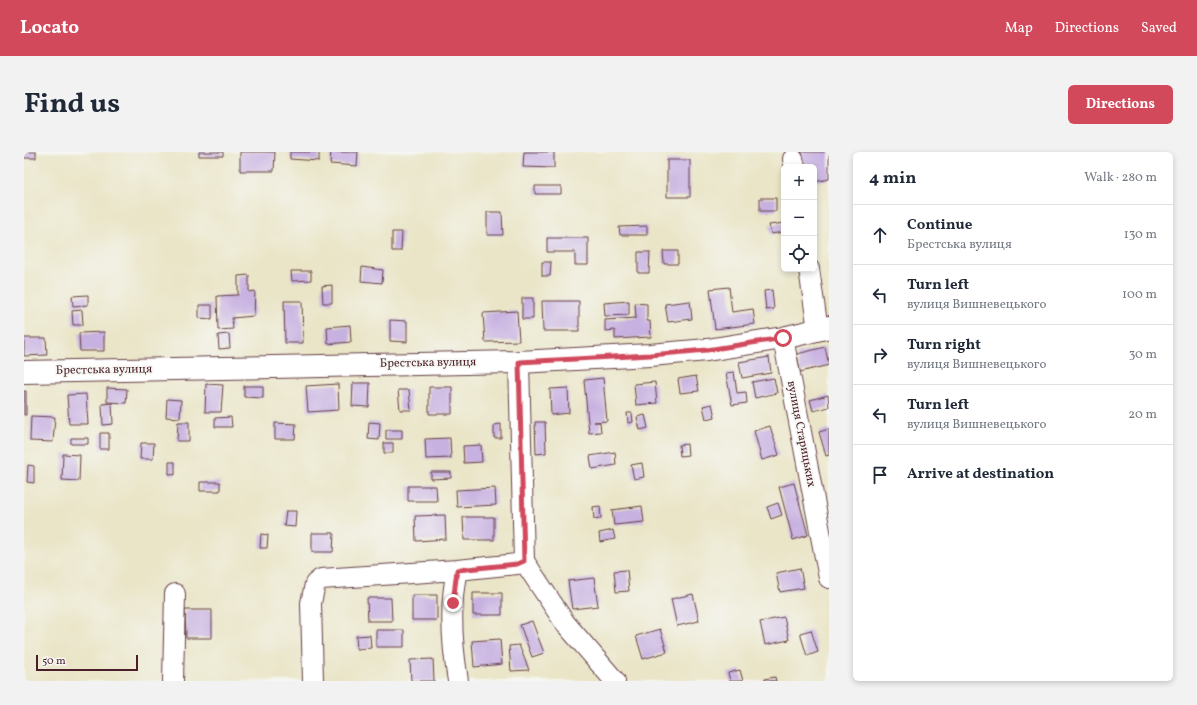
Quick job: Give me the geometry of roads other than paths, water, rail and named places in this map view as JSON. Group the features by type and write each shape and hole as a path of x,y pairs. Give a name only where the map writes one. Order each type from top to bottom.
{"main road":[{"name":"Брестська вулиця","path":"24,372 519,362 650,355 707,350 783,338 824,329"}],"street":[{"path":"811,272 824,329"},
{"name":"вулиця Старицьких","path":"783,338 829,578"},
{"path":"519,362 524,561 565,623 615,681"},
{"path":"313,681 311,602 315,584 321,578 457,570 517,564 524,561"},
{"path":"457,570 453,625 455,661 458,681"},
{"path":"173,681 175,594"}]}
